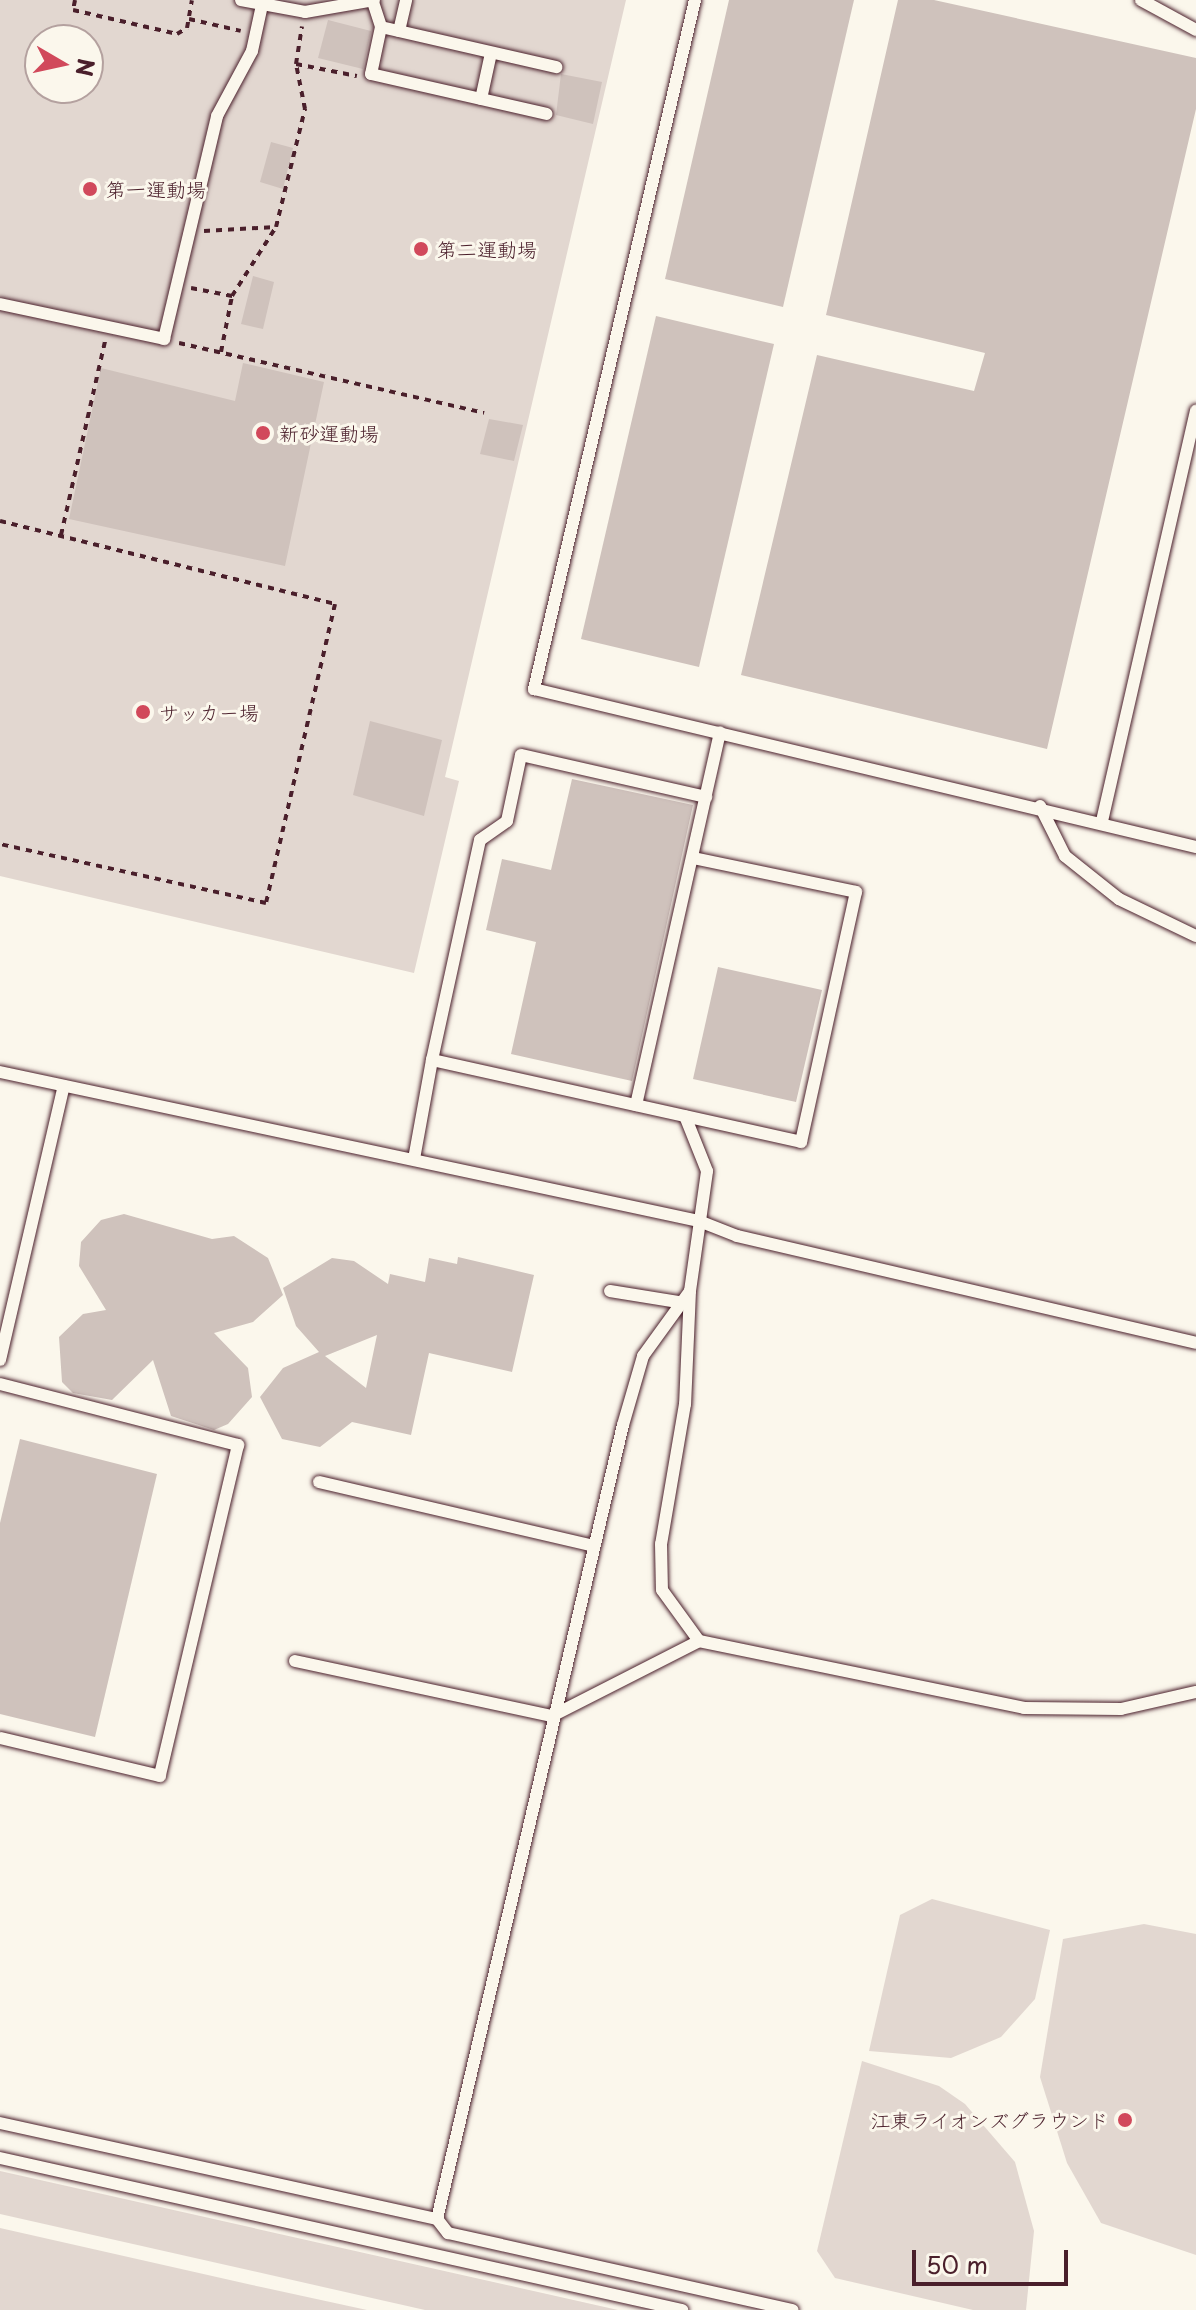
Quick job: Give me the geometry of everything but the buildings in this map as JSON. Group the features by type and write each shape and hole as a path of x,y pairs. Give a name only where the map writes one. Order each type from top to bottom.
{"lane":[{"path":"241,0 305,12 341,1 374,1 381,27 371,74 547,114"},
{"path":"399,31 406,0"},
{"path":"695,0 534,689 1040,806 1196,847"},
{"path":"1141,0 1196,30"},
{"path":"0,304 164,339 217,116 255,34 262,5"},
{"path":"381,27 556,67"},
{"path":"481,99 491,53"},
{"path":"1102,821 1196,411"},
{"path":"636,1105 720,732"},
{"path":"414,1159 432,1060 480,840 507,821 521,755 706,797"},
{"path":"1040,806 1065,856 1119,899 1196,936"},
{"path":"432,1060 801,1142 856,892 693,858"},
{"path":"0,1072 699,1221 737,1236 1196,1343"},
{"path":"0,1360 64,1086"},
{"path":"685,1116 707,1171 690,1291 685,1404 661,1544 662,1590 699,1641"},
{"path":"610,1291 678,1302"},
{"path":"437,2219 552,1716 643,1356 678,1302 690,1291"},
{"path":"0,1384 238,1445 160,1776 0,1738"},
{"path":"319,1482 594,1546"},
{"path":"295,1661 552,1716 699,1641 1024,1708 1121,1709 1196,1692"},
{"path":"0,2123 437,2219 448,2233 793,2310"},
{"path":"0,2158 682,2310"}],"path":[{"path":"75,0 73,10 177,34 189,19 192,0"},
{"path":"221,352 232,296 276,227 305,109 296,64 305,12"},
{"path":"189,19 255,34"},
{"path":"296,64 371,74"},
{"path":"190,228 225,235 276,227"},
{"path":"177,286 232,296"},
{"path":"61,536 108,327"},
{"path":"164,339 484,413"},
{"path":"0,521 335,604 266,903 0,844"}],"shaded area":[{"name":"新砂運動場","path":"0,0 626,0 445,777 459,781 414,973 0,876"},
{"path":"932,1899 1050,1930 1035,1999 1001,2037 951,2058 869,2051 900,1915"},
{"name":"江東ライオンズグラウンド","path":"1144,1924 1196,1934 1196,2255 1101,2223 1067,2163 1040,2077 1063,1939"},
{"path":"862,2061 939,2086 965,2104 1015,2162 1034,2231 1026,2310 973,2310 835,2278 817,2251"},
{"path":"0,2171 618,2310 425,2310 0,2214"},
{"path":"0,2228 252,2285 367,2310 0,2310"}],"place":[{"name":"第一運動場","path":"90,189"},
{"name":"第二運動場","path":"421,249"},
{"name":"新砂運動場","path":"263,433"},
{"name":"サッカー場","path":"143,712"},
{"name":"江東ライオンズグラウンド","path":"1125,2120"}]}
